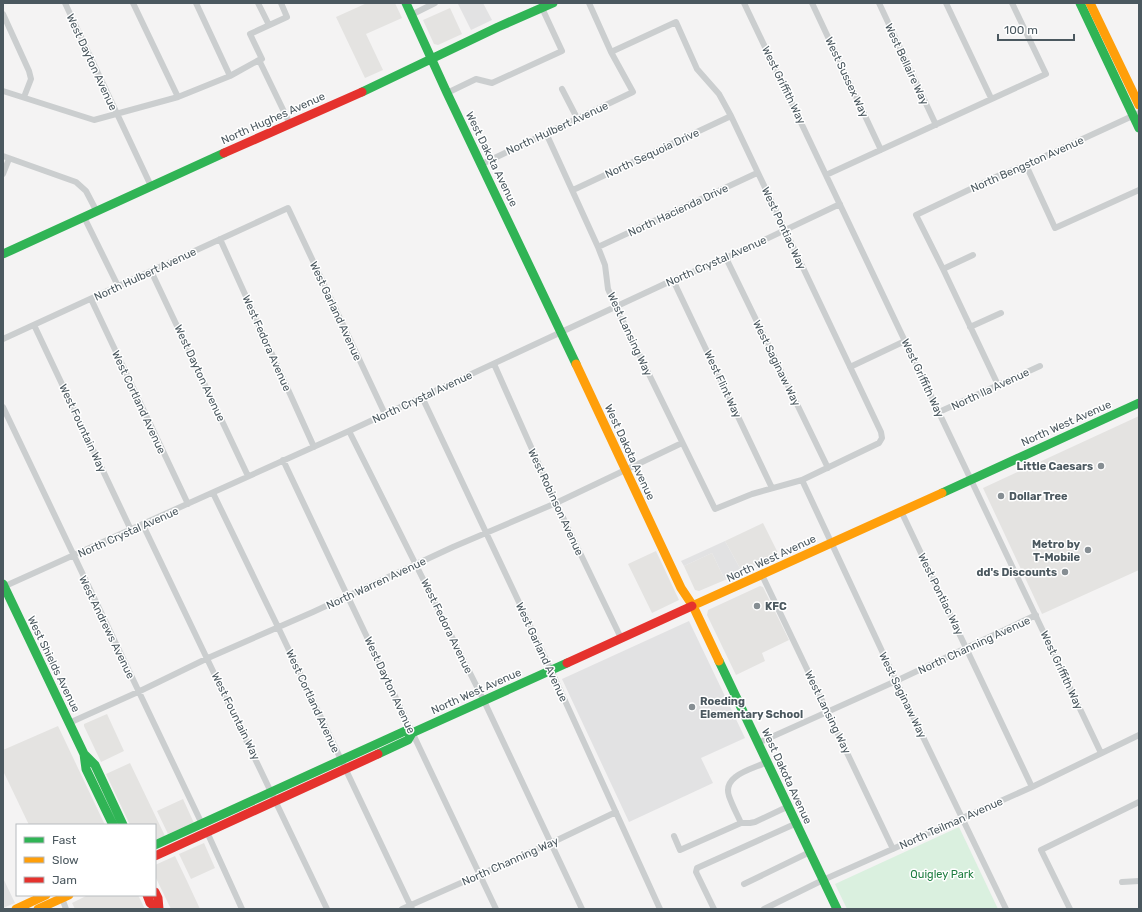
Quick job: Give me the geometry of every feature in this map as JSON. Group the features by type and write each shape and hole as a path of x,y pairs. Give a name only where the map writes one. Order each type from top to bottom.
{"main road":[{"name":"West Dakota Avenue","path":"406,3 447,94 482,164 681,588 693,606 837,909"},
{"name":"North Hughes Avenue","path":"3,254 357,94 431,58 553,3"},
{"path":"1080,3 1136,114 1139,128"},
{"path":"1090,3 1139,105"},
{"name":"North West Avenue","path":"156,845 276,802 405,731 412,733 484,701 620,638 762,576 832,542 1139,403"},
{"name":"West Shields Avenue","path":"3,586 84,754 86,769 113,824"},
{"name":"West Shields Avenue","path":"84,754 95,765 123,824"},
{"name":"North West Avenue","path":"156,855 272,792 343,765"},
{"path":"156,894 158,898 158,909"},
{"path":"16,909 44,896"},
{"path":"146,896 150,903 158,909"},
{"path":"38,909 65,897"}],"street":[{"name":"West Dayton Avenue","path":"65,3 151,186"},
{"path":"133,3 178,97"},
{"path":"196,3 230,76"},
{"path":"258,3 269,25"},
{"path":"281,3 287,17 250,34 260,60 290,124"},
{"path":"411,15 435,3"},
{"path":"589,3 611,52"},
{"name":"West Griffith Way","path":"744,3 1101,753"},
{"name":"West Sussex Way","path":"812,3 881,150"},
{"name":"West Bellaire Way","path":"879,3 936,125"},
{"path":"946,3 992,98"},
{"path":"826,175 1046,74 1012,3"},
{"path":"447,94 476,80 492,83 562,50 542,8"},
{"path":"3,14 29,71 31,79 24,97"},
{"name":"West Pontiac Way","path":"611,52 676,22 697,69 719,94 731,116 881,432 881,441 872,447 828,468"},
{"name":"North Hulbert Avenue","path":"482,164 633,92 611,52"},
{"path":"3,90 94,120 178,97 230,76 260,60"},
{"path":"562,89 577,118"},
{"name":"North Bengston Avenue","path":"943,269 916,215 1000,175 1026,166 1136,114"},
{"name":"North Sequoia Drive","path":"573,190 731,116"},
{"name":"West Lansing Way","path":"546,134 573,190 606,265 608,289 616,307 715,509 752,494 772,488"},
{"path":"3,174 6,158 76,182 86,191 97,212"},
{"path":"1026,166 1055,228 1139,190"},
{"name":"North Hacienda Drive","path":"598,247 758,173"},
{"name":"North Crystal Avenue","path":"3,586 74,556 314,447 562,333 673,280 726,258 840,204"},
{"name":"North Hulbert Avenue","path":"3,340 288,208"},
{"name":"West Garland Avenue","path":"288,208 385,414"},
{"path":"84,218 118,286"},
{"name":"West Fedora Avenue","path":"220,239 314,447"},
{"path":"973,255 943,269 998,385"},
{"name":"West Saginaw Way","path":"726,258 828,468"},
{"name":"West Dayton Avenue","path":"151,271 248,476"},
{"name":"West Flint Way","path":"673,280 772,488"},
{"name":"West Cortland Avenue","path":"91,299 188,504"},
{"path":"970,327 1001,313"},
{"name":"West Fountain Way","path":"34,325 131,530"},
{"path":"850,367 905,341"},
{"name":"West Robinson Avenue","path":"494,364 556,503 620,638"},
{"name":"North Ila Avenue","path":"939,412 1040,366"},
{"name":"West Garland Avenue","path":"422,397 551,670 660,909"},
{"name":"West Andrews Avenue","path":"3,407 138,692 205,828 242,909"},
{"name":"West Fedora Avenue","path":"349,431 484,701 582,909"},
{"name":"North Warren Avenue","path":"69,723 208,658 486,532 556,503 682,443"},
{"name":"West Dayton Avenue","path":"284,460 496,909"},
{"path":"772,488 802,480 828,468"},
{"name":"West Saginaw Way","path":"802,480 896,681 1006,909"},
{"name":"West Cortland Avenue","path":"213,493 411,907"},
{"name":"West Pontiac Way","path":"901,511 1032,787"},
{"name":"West Fountain Way","path":"143,525 272,792 326,909"},
{"name":"West Lansing Way","path":"762,576 893,849"},
{"name":"North Channing Avenue","path":"758,743 896,681 1036,615"},
{"name":"North Teilman Avenue","path":"764,909 823,880 1032,787 1139,735"},
{"path":"741,823 728,790 730,782 736,776 768,762"},
{"path":"1070,909 1041,850 1139,802"},
{"path":"674,836 680,850 741,823 756,822 789,806"},
{"name":"North Channing Way","path":"402,909 411,907 616,812"},
{"path":"714,909 696,872 696,868 797,823"},
{"path":"744,884 810,852"},
{"path":"1122,882 1139,881"},
{"path":"65,897 66,909"}],"shaded area":[{"path":"367,3 395,3 402,18 366,34 383,70 365,78 336,17"},
{"path":"483,3 492,20 471,30 458,4"},
{"path":"450,8 462,34 438,45 434,44 423,20"},
{"path":"1139,416 1139,570 1042,614 983,488"},
{"path":"763,523 779,555 742,572 725,541"},
{"path":"725,541 742,572 725,580 712,553 684,566 681,561"},
{"path":"656,551 679,600 652,613 628,564"},
{"path":"712,553 725,580 699,591 695,590 684,566"},
{"path":"760,586 763,587 789,640 762,653 765,661 736,675 707,615 708,610"},
{"path":"689,621 745,738 701,758 713,783 629,822 562,679"},
{"path":"107,714 124,751 101,762 84,724"},
{"path":"58,726 105,824 29,824 3,771 3,750"},
{"path":"130,763 165,836 156,840 156,824 130,824 106,774"},
{"path":"183,799 194,823 168,834 157,811"},
{"path":"204,843 215,868 191,879 179,854"},
{"path":"175,856 200,909 171,909 156,878 156,865"},
{"path":"3,878 15,903 3,908"},
{"path":"86,896 138,896 145,909 75,909 72,903"}],"green space":[{"name":"Quigley Park","path":"959,827 998,909 847,909 835,884"}],"traffic: fast":[{"path":"406,3 447,93 576,364"},
{"path":"362,92 498,27 553,3"},
{"path":"1080,3 1139,128"},
{"path":"3,254 224,153"},
{"path":"942,493 1139,403"},
{"path":"3,584 84,754 86,769 113,824"},
{"path":"719,661 837,909"},
{"path":"378,754 408,740 412,733 567,663"},
{"path":"156,845 405,731 412,733"},
{"path":"84,754 95,765 123,824"}],"traffic: slow":[{"path":"1090,3 1139,105"},
{"path":"576,364 681,588 693,606 719,661"},
{"path":"692,606 942,493"},
{"path":"16,909 44,896"},
{"path":"38,909 67,896"}],"traffic: jam":[{"path":"224,153 362,92"},
{"path":"567,663 692,606"},
{"path":"156,856 378,754"},
{"path":"156,894 159,909"},
{"path":"147,896 150,903 158,909"}],"place":[{"name":"Little Caesars","path":"1101,466"},
{"name":"Dollar Tree","path":"1001,496"},
{"name":"Metro by T-Mobile","path":"1088,550"},
{"name":"dd's Discounts","path":"1065,572"},
{"name":"KFC","path":"757,606"},
{"name":"Roeding Elementary School","path":"692,707"}]}
